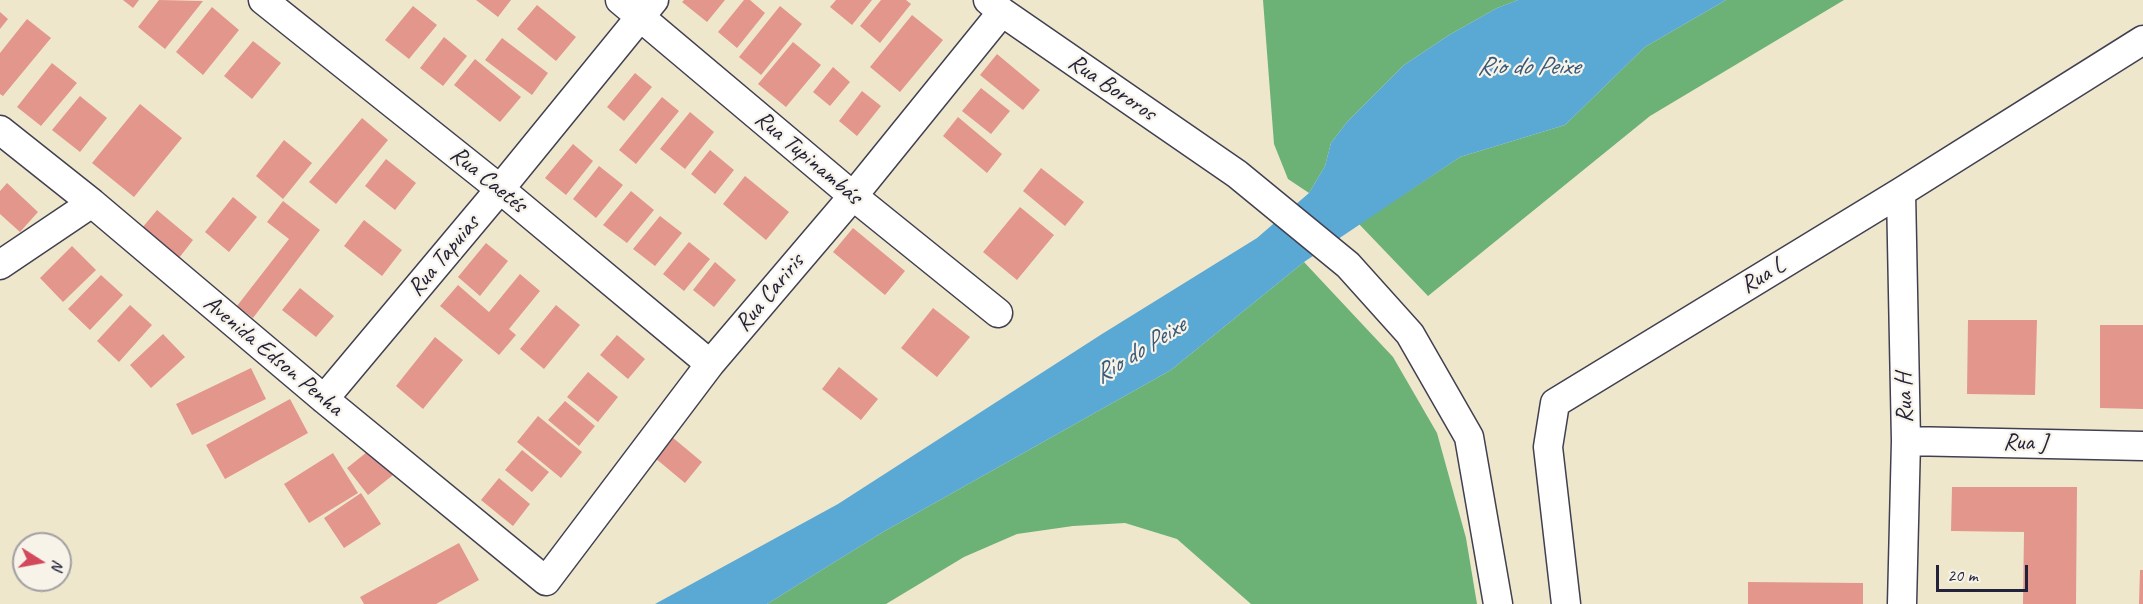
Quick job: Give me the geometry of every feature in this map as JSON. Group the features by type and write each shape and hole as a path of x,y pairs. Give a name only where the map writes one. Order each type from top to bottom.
{"street":[{"name":"Rua Caetés","path":"263,0 500,189 710,364"},
{"name":"Rua Tapuias","path":"324,399 500,189 638,6"},
{"name":"Rua Tupinambás","path":"638,6 853,196 998,313"},
{"name":"Rua Cariris","path":"546,581 710,364 853,196 995,6"},
{"name":"Rua Bororos","path":"995,6 1237,174 1348,265 1410,334 1469,437 1498,604"},
{"name":"Rua L","path":"1566,604 1548,447 1555,403 1901,192 2143,40"},
{"name":"Avenida Edson Penha","path":"0,130 92,203 324,399 546,581"},
{"name":"Rua H","path":"1901,192 1906,441 1902,604"},
{"path":"0,265 92,203"},
{"name":"Rua J","path":"1906,441 2143,446"}],"green space":[{"path":"1263,0 1518,0 1497,8 1449,35 1404,65 1347,122 1331,143 1325,166 1309,193 1288,179 1274,144"},
{"path":"1726,0 1844,0 1650,116 1428,296 1359,224 1460,157 1565,125 1645,47"},
{"path":"1304,262 1393,357 1437,433 1466,538 1477,604 1251,604 1177,539 1125,523 1073,526 1017,534 964,557 886,604 767,604 883,532 1171,370"}],"water":[{"name":"Rio do Peixe","path":"1518,0 1726,0 1645,47 1565,125 1460,157 1304,262 1171,370 883,532 767,604 655,604 838,504 1102,334 1257,238 1309,193 1325,166 1331,143 1347,122 1404,65 1449,35 1497,8"}],"building":[{"path":"123,0 139,0 133,8"},
{"path":"159,0 203,1 165,49 138,27"},
{"path":"476,0 511,0 498,17"},
{"path":"684,0 725,0 707,22 682,2"},
{"path":"744,0 750,0 765,13 737,48 718,32"},
{"path":"836,0 872,0 852,25 830,7"},
{"path":"881,0 906,0 911,4 880,43 860,26"},
{"path":"537,5 576,37 556,61 517,29"},
{"path":"413,6 437,25 409,59 385,40"},
{"path":"780,6 802,24 761,75 739,57"},
{"path":"212,7 239,30 203,75 176,52"},
{"path":"0,12 8,19 0,29"},
{"path":"912,15 943,40 900,92 870,67"},
{"path":"27,19 51,38 3,96 0,94 0,53"},
{"path":"444,37 467,56 443,86 420,68"},
{"path":"502,38 548,73 532,95 485,60"},
{"path":"253,41 281,63 252,99 224,76"},
{"path":"793,42 821,65 786,107 758,84"},
{"path":"997,54 1040,90 1023,110 980,75"},
{"path":"475,59 521,97 500,122 454,85"},
{"path":"52,63 77,83 41,126 17,107"},
{"path":"833,67 850,82 830,106 813,92"},
{"path":"635,73 652,87 624,121 607,107"},
{"path":"981,88 1010,111 991,134 962,111"},
{"path":"862,91 881,106 857,136 839,121"},
{"path":"80,96 107,118 80,152 52,130"},
{"path":"662,97 679,111 636,164 619,150"},
{"path":"140,104 182,138 134,197 92,163"},
{"path":"690,112 714,132 685,169 660,149"},
{"path":"958,117 1002,154 987,173 943,136"},
{"path":"362,118 388,140 336,204 309,182"},
{"path":"284,140 312,163 283,199 256,176"},
{"path":"573,144 593,161 566,195 545,178"},
{"path":"710,150 734,170 715,194 691,174"},
{"path":"386,159 416,183 395,210 365,186"},
{"path":"599,166 623,185 596,218 573,199"},
{"path":"1041,168 1084,202 1065,226 1023,191"},
{"path":"745,176 789,212 766,240 723,204"},
{"path":"7,183 38,212 20,232 0,214 0,191"},
{"path":"631,191 654,210 627,243 603,225"},
{"path":"233,197 257,217 229,252 205,232"},
{"path":"283,201 320,230 253,318 237,306 289,239 267,222"},
{"path":"1020,207 1054,235 1017,280 983,252"},
{"path":"157,210 193,240 179,258 142,228"},
{"path":"660,216 682,233 655,266 633,249"},
{"path":"364,220 402,250 382,276 344,246"},
{"path":"853,228 905,271 885,295 833,252"},
{"path":"689,242 710,259 684,291 663,274"},
{"path":"486,243 508,261 480,296 458,277"},
{"path":"72,246 96,270 63,302 40,278"},
{"path":"715,262 736,280 714,307 693,290"},
{"path":"520,274 540,291 509,329 516,335 499,355 440,306 458,285 489,312"},
{"path":"101,275 123,295 90,330 68,309"},
{"path":"300,288 334,316 316,337 282,310"},
{"path":"130,305 152,325 119,362 97,341"},
{"path":"556,305 580,325 544,369 520,349"},
{"path":"933,308 970,337 937,377 901,348"},
{"path":"1968,320 2037,320 2035,395 1967,394"},
{"path":"2100,325 2143,325 2143,409 2100,408"},
{"path":"163,334 185,357 151,388 130,365"},
{"path":"617,335 645,359 628,379 600,355"},
{"path":"435,337 463,360 423,409 396,386"},
{"path":"839,367 878,399 861,420 822,389"},
{"path":"251,368 266,399 192,435 176,404"},
{"path":"588,372 618,397 598,422 567,397"},
{"path":"290,399 308,433 225,479 206,445"},
{"path":"565,401 595,426 579,446 548,420"},
{"path":"538,416 582,452 561,478 517,442"},
{"path":"672,437 702,462 685,483 655,458"},
{"path":"372,448 393,475 368,495 347,468"},
{"path":"522,450 549,472 532,492 505,470"},
{"path":"333,453 358,493 309,523 284,484"},
{"path":"499,478 530,504 513,526 481,500"},
{"path":"1952,487 2077,487 2076,604 2023,604 2024,532 1951,531"},
{"path":"361,493 381,524 344,548 324,518"},
{"path":"459,543 479,580 436,604 364,604 360,597"},
{"path":"2140,570 2143,570 2143,604 2139,604"},
{"path":"1748,582 1863,583 1863,604 1748,604"}]}
